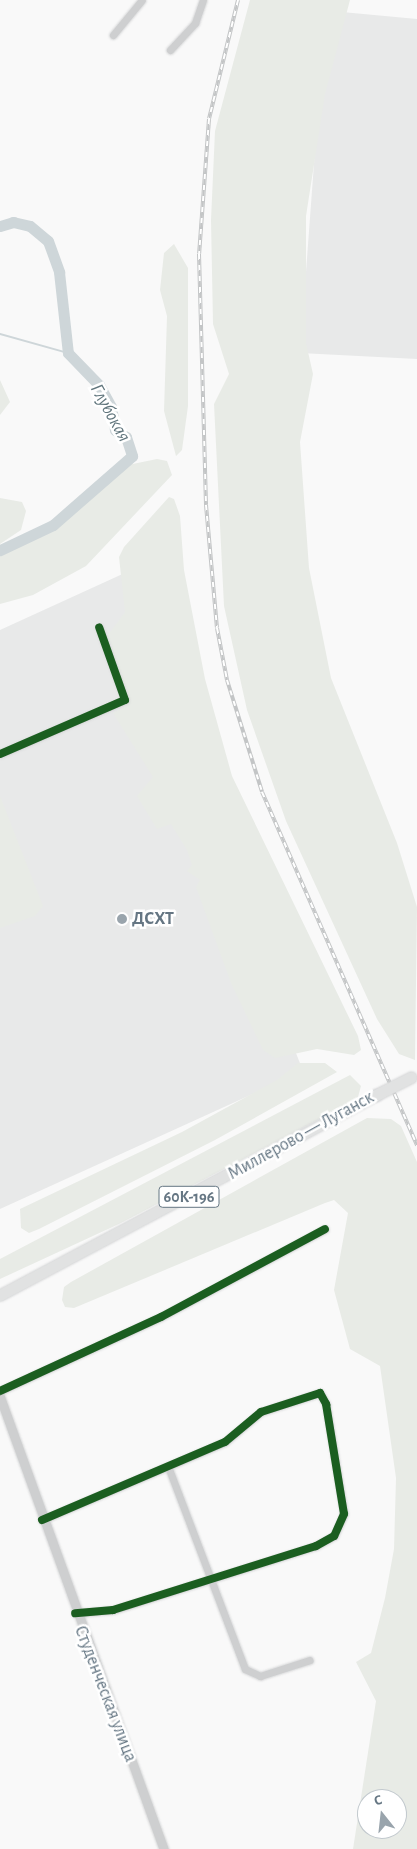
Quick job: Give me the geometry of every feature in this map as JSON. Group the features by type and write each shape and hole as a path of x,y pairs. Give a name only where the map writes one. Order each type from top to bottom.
{"main road":[{"name":"Миллерово — Луганск","path":"0,1295 103,1244 414,1075"}],"street":[{"path":"113,35 142,0"},
{"path":"170,50 195,23 203,0"},
{"path":"0,754 124,700 100,627"},
{"path":"0,1391 161,1317 325,1229"},
{"path":"42,1520 170,1469 225,1442 261,1412 320,1393 326,1404 343,1498 341,1528 316,1546 113,1610 75,1614"},
{"name":"Студенческая улица","path":"0,1397 75,1614 164,1849"},
{"path":"170,1469 210,1580 248,1674 260,1676 310,1660"}],"shaded area":[{"path":"250,0 350,0 325,94 306,216 306,343 313,374 300,442 309,568 331,678 397,843 417,907 415,1060 399,1054 377,1019 286,821 247,710 224,606 214,404 229,374 213,324 211,220 215,131"},
{"path":"342,12 417,19 417,359 300,353 319,96"},
{"path":"174,244 188,268 188,406 182,450 176,456 164,411 167,316 160,290 164,253"},
{"path":"0,380 10,402 0,415"},
{"path":"157,459 167,461 172,475 86,566 33,595 0,604 0,555 58,528 123,466"},
{"path":"169,497 174,499 180,516 184,570 205,679 232,776 358,1036 361,1050 354,1055 317,1049 275,1058 263,1050 231,983 196,887 200,880 187,871 192,865 187,850 171,824 157,829 137,796 153,777 113,713 129,704 108,635 125,612 119,557 124,547"},
{"path":"0,498 22,502 26,511 21,530 0,544"},
{"name":"ДСХТ","path":"151,561 184,767 303,1071 0,1209 0,630"},
{"path":"0,796 43,906 35,916 0,928"},
{"path":"298,1063 325,1063 337,1072 215,1140 39,1229 29,1233 21,1228 20,1209 182,1132 277,1080"},
{"path":"350,1075 361,1086 358,1097 350,1103 121,1223 0,1279 0,1259"},
{"path":"367,1118 391,1119 401,1126 417,1162 417,1849 353,1849 357,1823 357,1839 407,1839 407,1789 362,1789 376,1701 356,1662 371,1653 385,1598 394,1549 396,1478 380,1366 350,1349 334,1290 348,1213 334,1200 325,1203 74,1308 65,1307 62,1300 64,1287"}],"waterway":[{"name":"Глубокая","path":"0,226 13,222 30,226 48,241 59,272 68,353 99,385 111,407 115,430 126,437 132,456 53,525 0,550"},
{"path":"0,334 68,353"}],"railway":[{"path":"238,0 209,119 199,254 206,505 217,628 227,680 262,792 417,1145"}],"cycle path":[{"path":"0,754 125,700 99,627"},
{"path":"0,1391 161,1317 325,1229"},
{"path":"42,1520 225,1442 261,1412 320,1393 326,1404 344,1514 334,1536 316,1546 113,1610 75,1613"}],"place":[{"name":"ДСХТ","path":"122,919"}]}
